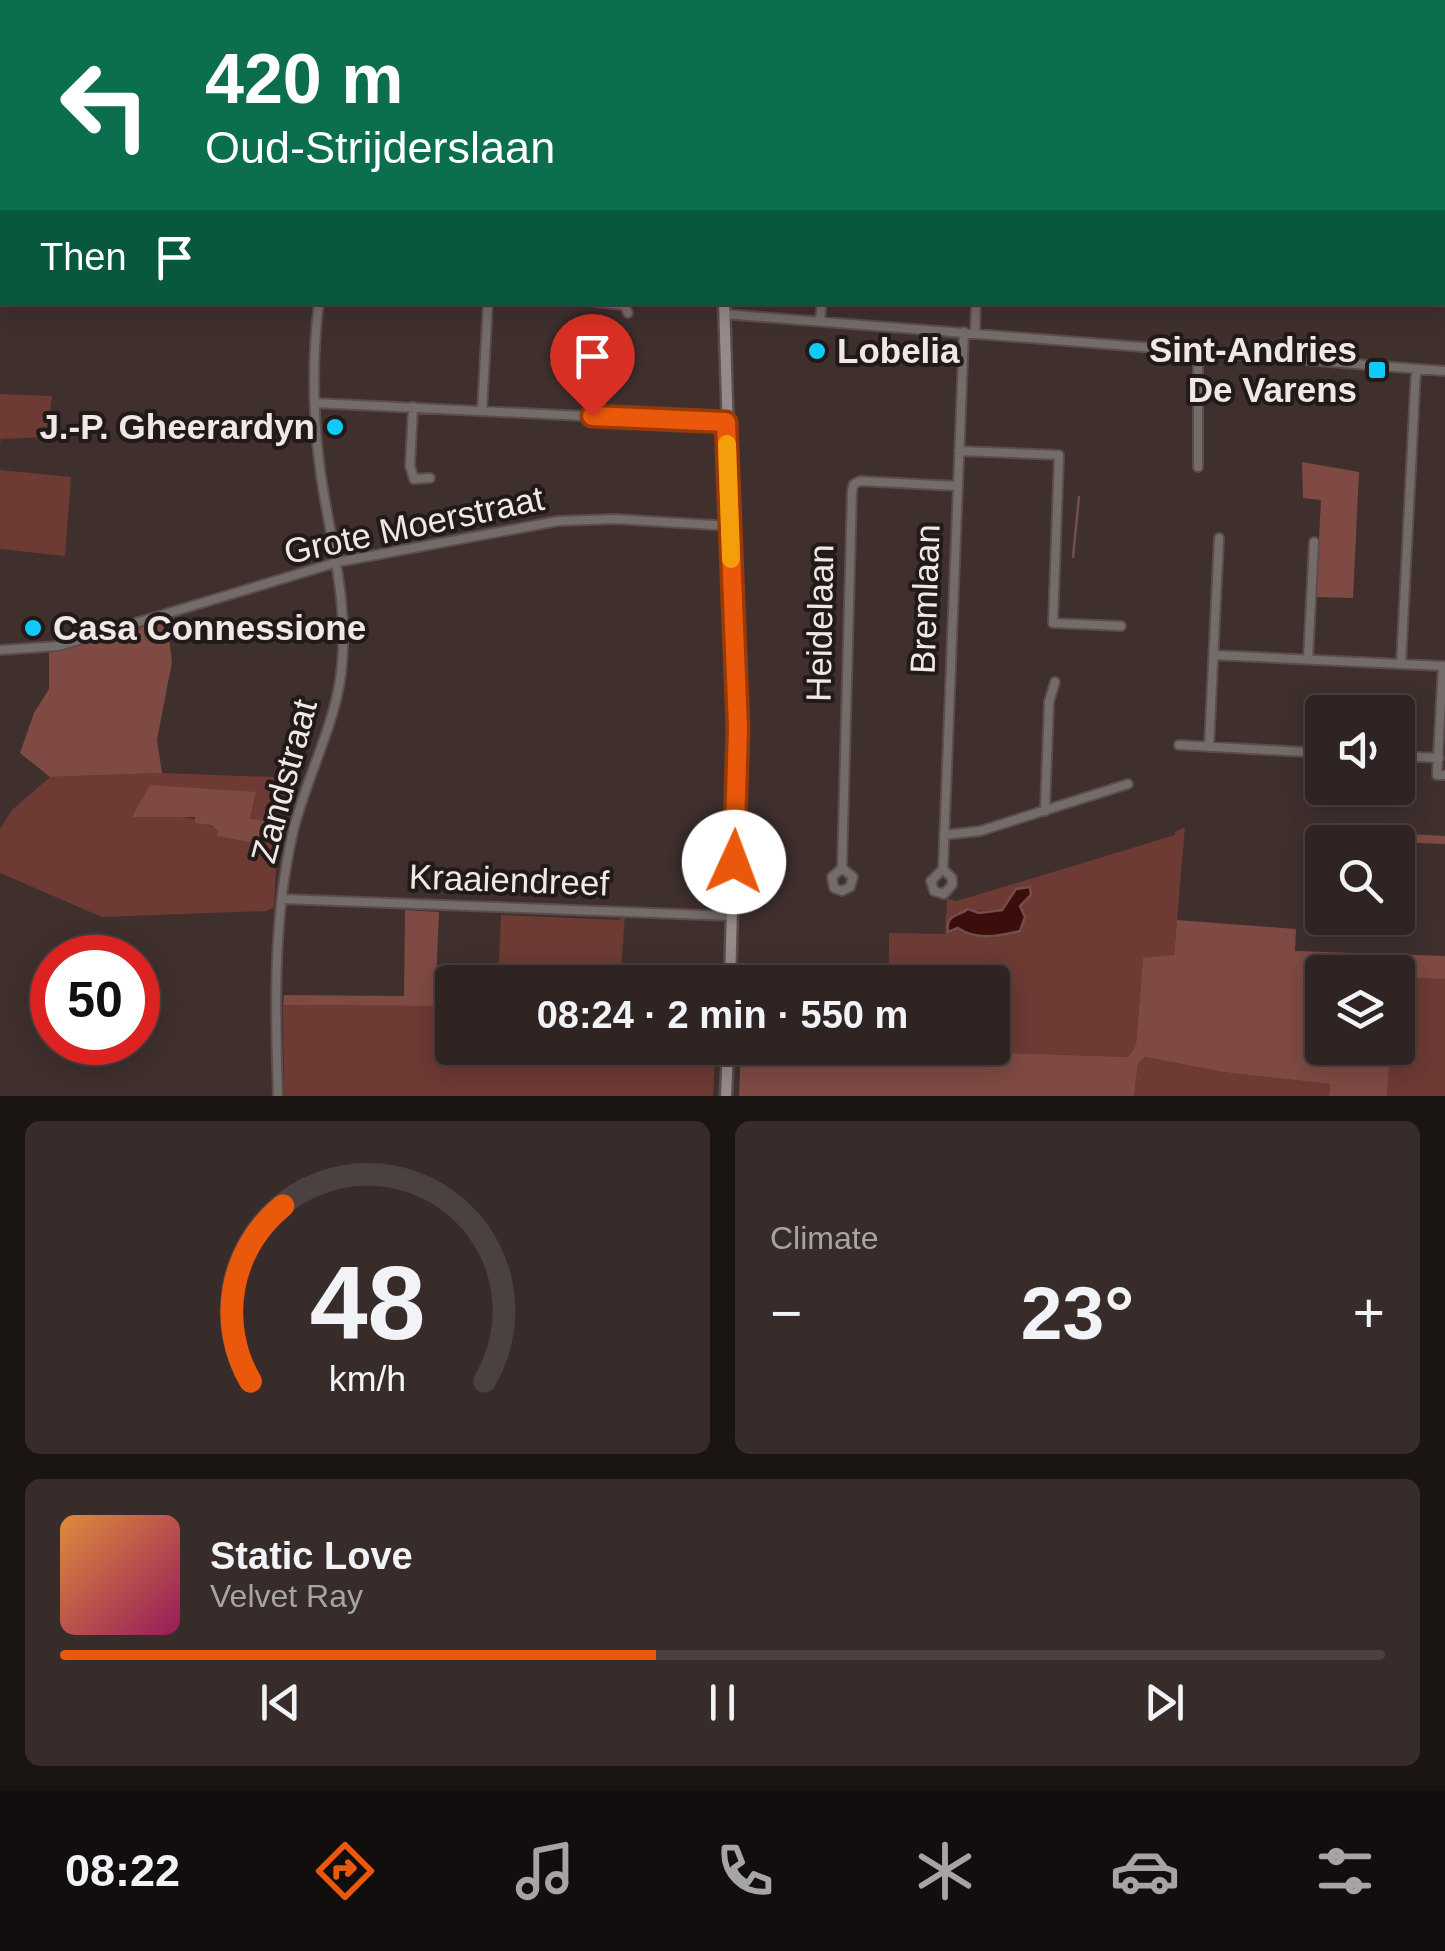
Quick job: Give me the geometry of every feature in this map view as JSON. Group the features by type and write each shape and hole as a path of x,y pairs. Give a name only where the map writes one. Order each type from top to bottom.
{"main road":[{"path":"724,308 738,728 731,965"},
{"path":"726,1096 727,1065"}],"street":[{"name":"Zandstraat","path":"278,1096 276,1006 283,899 294,829 341,675 338,562 320,470 316,403 319,305"},
{"path":"482,411 488,305"},
{"path":"618,305 624,306 628,313"},
{"path":"820,320 822,305"},
{"path":"975,333 976,305"},
{"path":"724,308 820,320 1445,372"},
{"name":"Bremlaan","path":"943,869 964,332"},
{"path":"1198,351 1198,468"},
{"path":"1402,664 1416,369"},
{"path":"316,403 726,422"},
{"path":"413,408 410,466 414,479 430,478"},
{"path":"959,451 1059,455 1052,624 1121,626"},
{"name":"Heidelaan","path":"842,868 854,484 860,481 958,486"},
{"name":"Grote Moerstraat","path":"0,650 59,646 338,562 558,521 615,519 730,526"},
{"path":"1209,747 1220,538"},
{"path":"1308,659 1314,542"},
{"path":"1214,655 1443,666 1438,775 1445,775"},
{"path":"1044,811 1049,702 1056,682"},
{"path":"1179,746 1305,751"},
{"path":"1415,757 1438,758"},
{"path":"944,835 980,830 1128,784"},
{"name":"Kraaiendreef","path":"283,899 732,916"}],"shaded area":[{"path":"0,394 52,396 47,437 1,439 0,444"},
{"path":"1302,462 1359,472 1353,598 1316,597 1321,500 1303,498"},
{"path":"0,470 71,477 65,556 0,549"},
{"path":"162,622 172,662 157,740 162,773 50,777 20,753 34,713 49,689 49,653"},
{"path":"162,773 301,778 277,852 274,907 266,911 102,917 0,873 0,829 12,810 50,777","holes":["256,793 250,819 265,841 258,844 217,836 218,831 199,820 133,816"]},
{"path":"150,785 256,792 250,819 269,821 265,841 258,844 217,836 218,831 211,825 195,823 195,817 132,817"},
{"path":"1185,827 1174,956 1143,959 1136,1045 1128,1057 1010,1053 1010,965 889,965 889,933 945,934 947,899 957,901 1175,835","holes":["1011,895 1027,899 1020,906 1025,918 1013,933 992,938 957,928 952,932 950,919 966,911 1002,910"]},
{"path":"1415,834 1445,836 1445,844 1415,843"},
{"path":"1030,887 1031,895 1020,906 1025,917 1020,931 988,936 958,928 948,932 948,922 953,917 968,909 979,913 1002,910 1016,889"},
{"path":"405,910 439,912 435,1006 283,1005 284,995 404,996"},
{"path":"501,915 619,920 625,916 621,965 499,965"},
{"path":"1177,920 1296,929 1295,951 1415,955 1305,955 1305,1065 1389,1066 1387,1096 1329,1096 1330,1084 1223,1072 1145,1057 1138,1064 1134,1096 739,1096 740,1065 1010,1065 1010,1053 1128,1057 1136,1045 1143,958 1174,955"},
{"path":"1415,955 1445,956 1445,979 1415,978"},
{"path":"1415,978 1445,979 1445,1096 1387,1096 1389,1066 1363,1065 1415,1065"},
{"path":"283,1005 435,1006 435,1065 714,1065 713,1096 284,1096"},
{"path":"1145,1057 1223,1072 1330,1084 1329,1096 1134,1096 1138,1064"}],"waterway":[{"path":"1073,557 1079,497"}],"slow traffic":[{"path":"727,444 731,559"}],"place":[{"name":"Lobelia","path":"817,351"},
{"name":"Sint-Andries De Varens","path":"1377,370"},
{"name":"J.-P. Gheerardyn","path":"335,427"},
{"name":"Casa Connessione","path":"33,628"}],"route":[{"path":"592,416 726,422 738,728 734,862"}]}
